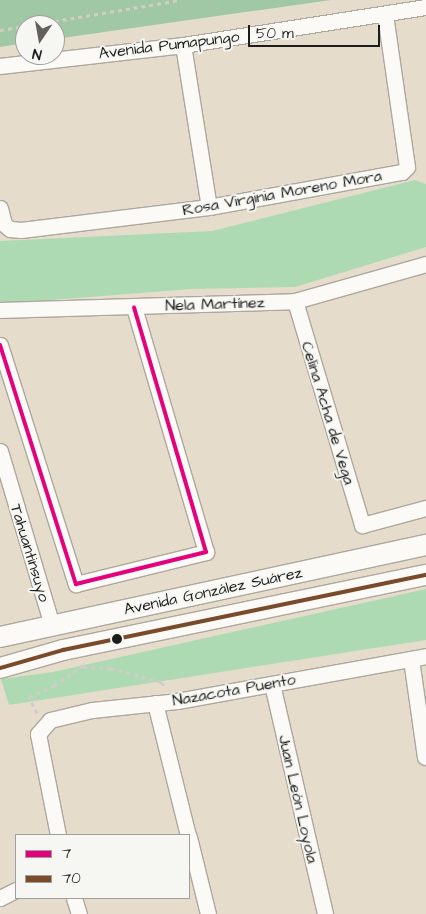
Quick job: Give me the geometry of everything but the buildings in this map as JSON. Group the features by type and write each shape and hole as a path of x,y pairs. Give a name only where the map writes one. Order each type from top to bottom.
{"main road":[{"name":"Avenida González Suárez","path":"0,637 426,545"},
{"name":"Avenida González Suárez","path":"0,668 63,650 426,575"}],"street":[{"name":"Avenida Pumapungo","path":"0,66 183,45 385,15 426,7"},
{"name":"Rosa Virginia Moreno Mora","path":"0,208 4,224 10,229 21,230 209,207 405,170 385,15"},
{"path":"183,45 209,207"},
{"name":"Nela Martínez","path":"0,310 295,301 426,264"},
{"name":"Celina Acha de Vega","path":"295,301 362,525 426,508"},
{"path":"0,345 76,584 206,552 134,307"},
{"name":"Tahuantinsuyo","path":"0,451 52,626"},
{"path":"419,658 425,757"},
{"name":"Nazacota Puento","path":"43,724 92,710 155,703 419,658"},
{"name":"Juan León Loyola","path":"272,684 325,914"},
{"path":"155,703 188,834"},
{"path":"43,724 38,734 58,834"},
{"path":"190,844 208,914"},
{"path":"0,898 15,890"},
{"path":"74,899 79,914"}],"path":[{"path":"65,19 181,0"},
{"path":"0,30 15,28"},
{"path":"63,650 68,661 83,663 83,666"},
{"path":"43,724 29,697 54,686 83,666 110,668 162,682"}],"green space":[{"path":"0,0 331,0 65,38 65,15 15,15 15,45 0,47"},
{"path":"415,180 426,184 426,247 295,287 191,289 0,304 0,241 212,231"},
{"path":"426,589 426,640 9,705 1,679 53,672"}],"transit line":[{"name":"7","path":"0,345 76,584 206,552 134,307"},
{"name":"70","path":"0,668 63,650 426,575"}]}
